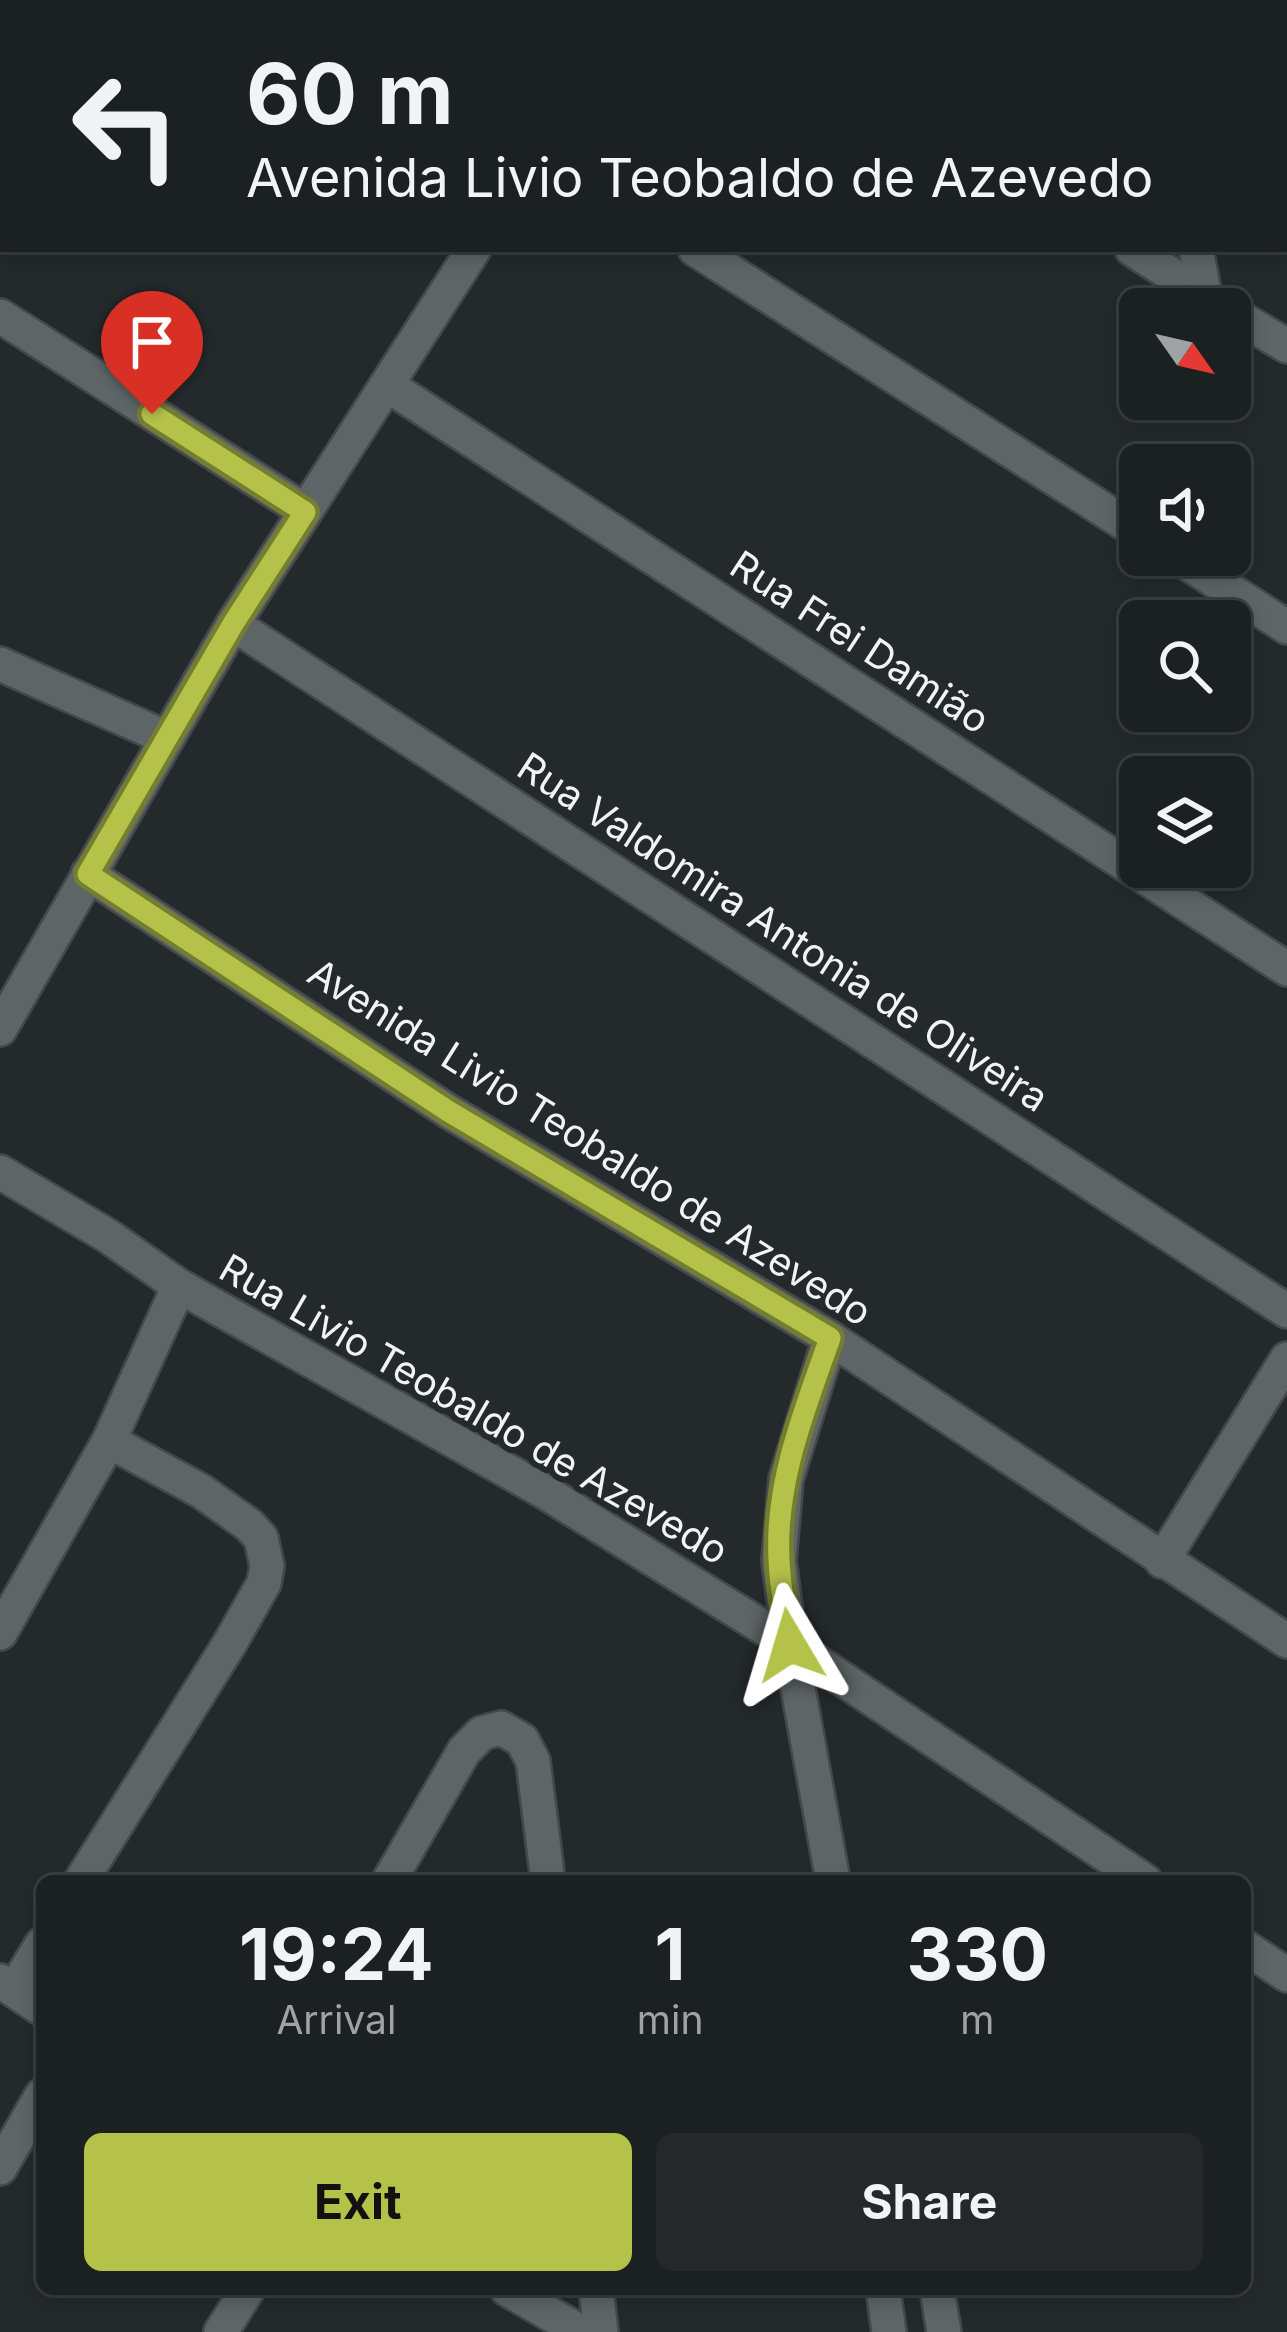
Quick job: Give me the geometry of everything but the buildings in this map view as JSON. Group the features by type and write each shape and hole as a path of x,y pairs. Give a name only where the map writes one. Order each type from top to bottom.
{"street":[{"path":"0,1029 233,624 472,252"},
{"path":"700,252 1119,520"},
{"path":"1137,252 1192,288"},
{"path":"1197,252 1212,288"},
{"path":"0,316 305,512"},
{"path":"1251,325 1287,346"},
{"name":"Rua Frei Damião","path":"388,385 1287,969"},
{"path":"1208,576 1287,627"},
{"name":"Rua Valdomira Antonia de Oliveira","path":"233,624 1287,1311"},
{"path":"0,664 167,738"},
{"name":"Avenida Livio Teobaldo de Azevedo","path":"88,874 448,1111 830,1338 1287,1641"},
{"name":"Rua Livio Teobaldo de Azevedo","path":"0,1172 108,1236 179,1286 544,1492 790,1645 1135,1875"},
{"path":"0,1633 109,1441 179,1286"},
{"path":"830,1338 795,1439 782,1500 779,1561 831,1875"},
{"path":"1162,1561 1287,1359"},
{"path":"85,1875 230,1643 264,1583 267,1566 261,1538 249,1525 201,1491 109,1441"},
{"path":"392,1875 464,1751 482,1733 501,1728 522,1740 533,1761 547,1875"},
{"path":"1251,1951 1287,1975"},
{"path":"19,1993 36,1957"},
{"path":"0,2168 36,2105"},
{"path":"221,2332 244,2295"},
{"path":"512,2295 536,2321 581,2332"},
{"path":"597,2295 601,2332"},
{"path":"884,2295 889,2332"},
{"path":"939,2295 944,2332"}],"route":[{"path":"152,414 305,512 233,624 88,874 448,1111 830,1338 795,1439 782,1500 779,1561 790,1645"}]}
